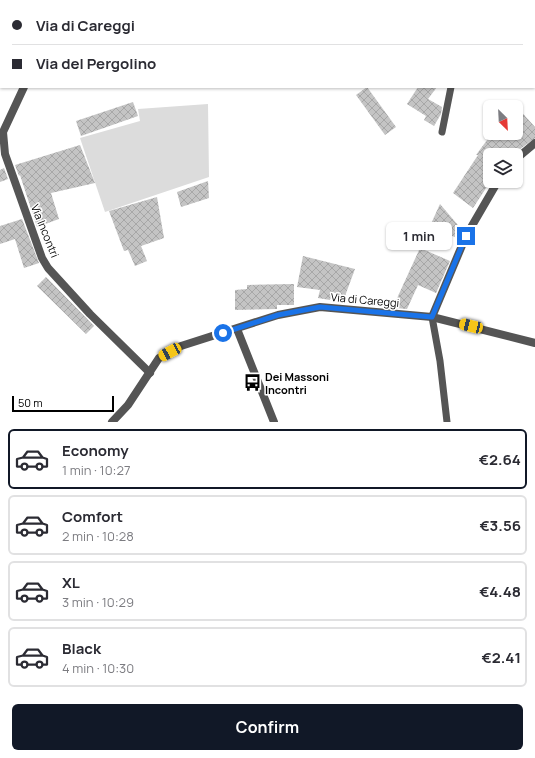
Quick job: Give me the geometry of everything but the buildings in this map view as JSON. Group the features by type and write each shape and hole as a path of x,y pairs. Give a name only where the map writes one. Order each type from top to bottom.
{"street":[{"name":"Via Incontri","path":"24,88 3,132 5,154 42,258 48,268 90,314 150,373"},
{"path":"523,153 535,143"},
{"path":"432,317 466,236 494,188"},
{"name":"Via di Careggi","path":"112,422 128,405 159,358 181,346 278,315 320,307 432,317 535,343"},
{"path":"237,329 274,422"}],"lane":[{"path":"442,132 451,88"},
{"path":"432,317 440,361 447,422"}],"shaded area":[{"path":"208,104 209,177 105,212 80,138 140,121 138,109"}],"place":[{"name":"Dei Massoni Incontri","path":"252,383"}],"route":[{"path":"223,333 278,315 320,307 432,317 466,236"}]}
